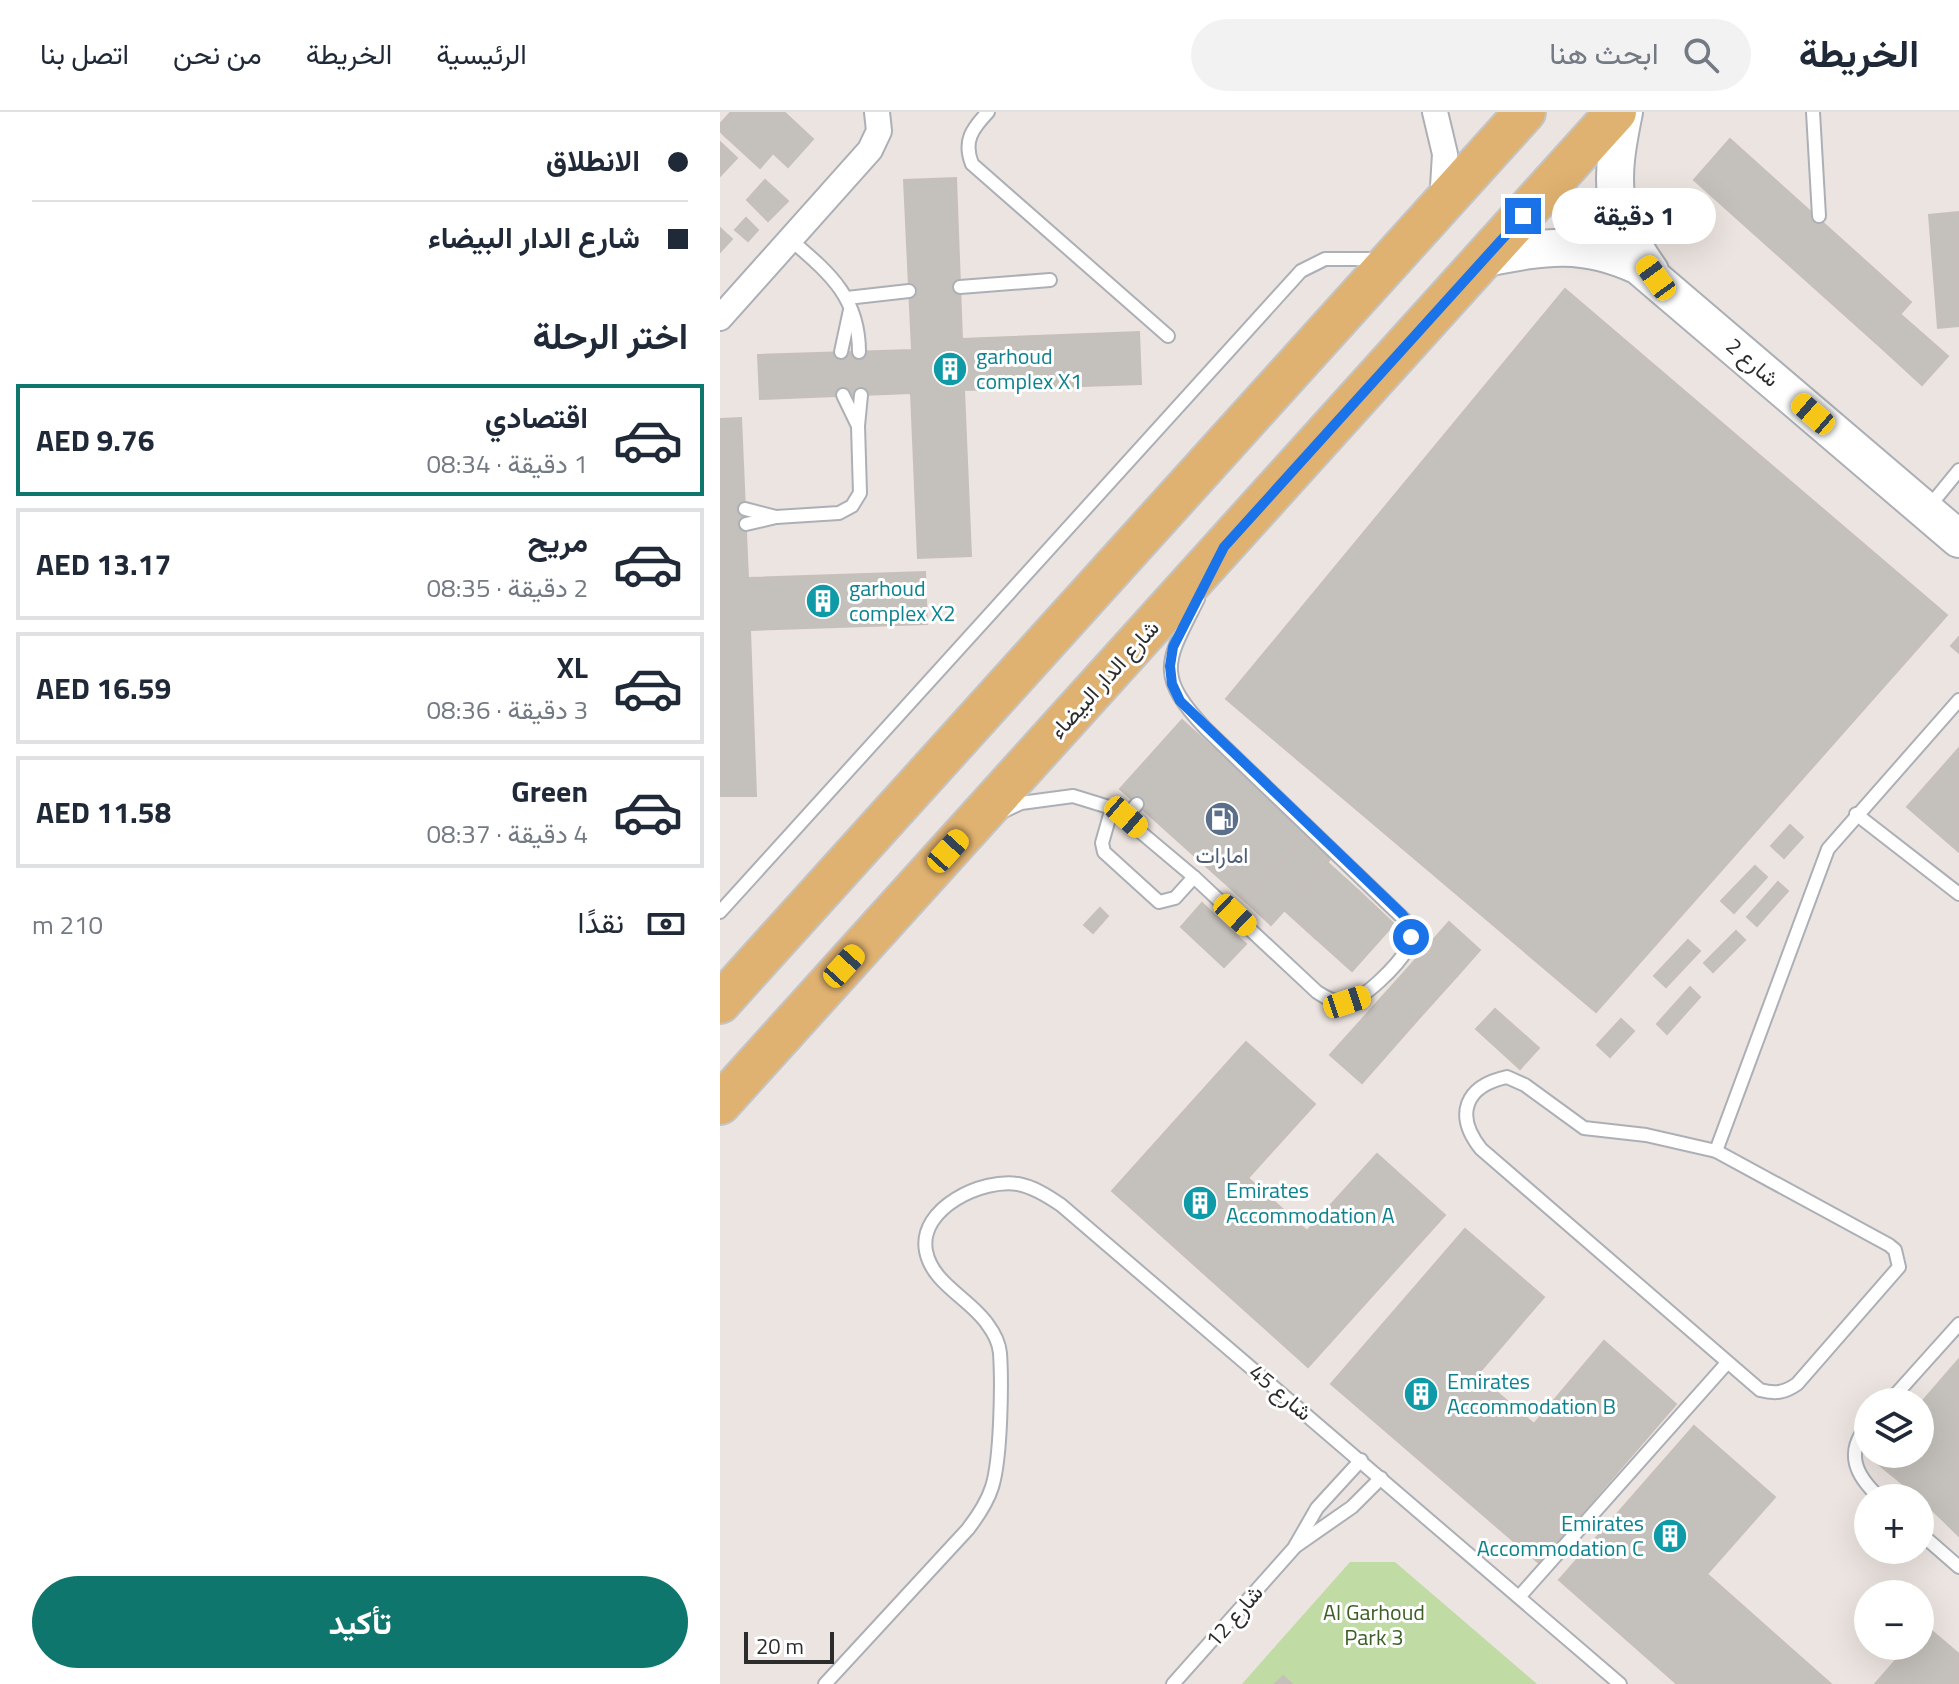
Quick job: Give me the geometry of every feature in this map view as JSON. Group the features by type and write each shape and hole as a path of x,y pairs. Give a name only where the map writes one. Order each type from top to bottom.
{"main road":[{"path":"720,1003 1525,112"},
{"name":"شارع الدار البيضاء","path":"720,1104 1616,112"}],"street":[{"path":"720,318 870,150 879,131 877,112"},
{"path":"1435,112 1445,154 1442,203"},
{"name":"شارع 2","path":"1624,112 1613,175 1614,200 1631,246 1656,278 1949,527"},
{"name":"شارع 2","path":"1486,258 1554,246 1584,247 1612,254 1656,278"}],"lane":[{"path":"988,112 969,136 967,151 972,164 1168,336"},
{"path":"1813,112 1819,216"},
{"path":"791,240 840,284 857,330 859,352"},
{"path":"720,912 1301,271 1325,259 1391,260"},
{"path":"960,287 1050,280"},
{"path":"848,304 909,291"},
{"path":"841,352 848,304"},
{"path":"843,395 858,426"},
{"path":"746,524 776,517 839,513 852,506 860,493 858,426 861,395"},
{"path":"1949,527 1959,470"},
{"path":"745,509 776,517"},
{"path":"969,828 1021,803 1047,798 1073,796 1112,808 1126,817 1330,1000 1347,1002 1362,997 1407,949 1411,937 1409,924 1402,914 1202,733 1172,684 1170,666 1173,647 1224,547"},
{"path":"1716,1151 1818,869 1828,849 1959,700"},
{"path":"1126,817 1137,804"},
{"path":"1112,808 1102,843 1104,852 1159,902 1175,898 1194,877"},
{"path":"1856,814 1959,894"},
{"path":"1507,1077 1525,1085 1584,1128 1646,1135 1716,1151 1889,1245 1899,1258 1895,1275 1834,1345 1786,1391 1773,1394 1760,1390 1727,1363 1481,1149 1469,1133 1466,1113 1472,1095 1488,1081 1507,1077"},
{"name":"شارع 45","path":"825,1684 968,1529 983,1509 993,1485 997,1460 1000,1351 986,1321 930,1264 925,1249 927,1234 953,1201 993,1184 1017,1184 1041,1192 1081,1221 1620,1684"},
{"path":"1902,1388 1959,1324"},
{"path":"1519,1597 1727,1363"},
{"name":"شارع 12","path":"1173,1684 1294,1548 1317,1508 1361,1460"},
{"name":"شارع 12","path":"1294,1548 1352,1507 1381,1478"},
{"path":"1934,1545 1959,1567"}],"green space":[{"name":"Al Garhoud Park 3","path":"1350,1562 1395,1562 1537,1684 1242,1684"}],"building":[{"path":"731,112 749,112 726,137 720,131 720,124"},
{"path":"749,112 784,112 813,139 788,167 773,153 760,168 726,137"},
{"path":"1730,139 1911,302 1875,342 1694,180"},
{"path":"720,142 737,158 720,176"},
{"name":"garhoud complex X1","path":"956,178 962,339 1139,332 1141,384 964,390 971,556 918,558 911,393 760,399 758,355 912,350 904,180"},
{"path":"765,180 788,201 768,221 747,200"},
{"path":"1959,212 1959,326 1938,328 1929,215"},
{"path":"746,218 758,230 748,241 735,230"},
{"path":"720,228 732,239 720,252"},
{"path":"1565,289 1947,615 1596,1012 1226,699"},
{"path":"1900,314 1948,356 1922,385 1875,342"},
{"name":"garhoud complex X2","path":"741,418 748,578 925,572 927,624 750,630 756,796 720,796 720,419"},
{"path":"1959,637 1959,653 1951,646"},
{"name":"امارات","path":"1182,720 1307,833 1246,902 1120,789"},
{"path":"1959,748 1959,852 1907,807"},
{"path":"1790,825 1803,837 1784,858 1771,846"},
{"path":"1307,833 1333,856 1271,925 1246,902"},
{"path":"1327,862 1359,891 1315,938 1284,910"},
{"path":"1755,866 1767,877 1734,913 1721,901"},
{"path":"1778,882 1788,891 1757,926 1747,917"},
{"path":"1359,891 1394,924 1352,971 1315,938"},
{"path":"1202,903 1246,944 1224,967 1181,927"},
{"path":"1100,908 1108,916 1093,933 1084,925"},
{"path":"1449,922 1480,950 1457,976 1426,948"},
{"path":"1736,931 1745,940 1713,972 1704,963"},
{"path":"1688,940 1700,951 1666,987 1654,976"},
{"path":"1426,948 1457,976 1413,1025 1382,997"},
{"path":"1690,987 1700,997 1667,1034 1657,1024"},
{"path":"1382,997 1413,1025 1362,1083 1330,1055"},
{"path":"1495,1009 1539,1048 1520,1069 1476,1029"},
{"path":"1621,1019 1634,1031 1610,1057 1597,1045"},
{"name":"Emirates Accommodation A","path":"1246,1042 1315,1104 1248,1178 1307,1231 1377,1154 1445,1215 1308,1367 1112,1191"},
{"name":"Emirates Accommodation B","path":"1465,1229 1544,1297 1477,1375 1534,1424 1604,1341 1676,1404 1539,1563 1331,1384"},
{"path":"1959,1359 1959,1536 1934,1512 1934,1484 1903,1484 1883,1468 1934,1468 1934,1388"},
{"name":"Emirates Accommodation C","path":"1694,1426 1775,1497 1707,1574 1831,1684 1677,1684 1559,1580"},
{"path":"1934,1633 1959,1654 1959,1684 1875,1684 1896,1660 1934,1660"},
{"path":"1283,1676 1292,1684 1275,1684"}],"place":[{"name":"garhoud complex X1","path":"950,369"},
{"name":"garhoud complex X2","path":"823,601"},
{"name":"امارات","path":"1222,819"},
{"name":"Emirates Accommodation A","path":"1200,1203"},
{"name":"Emirates Accommodation B","path":"1421,1394"},
{"name":"Emirates Accommodation C","path":"1670,1536"}],"route":[{"path":"1411,937 1409,924 1402,914 1180,701 1172,684 1170,666 1173,647 1224,547 1523,216"}]}
